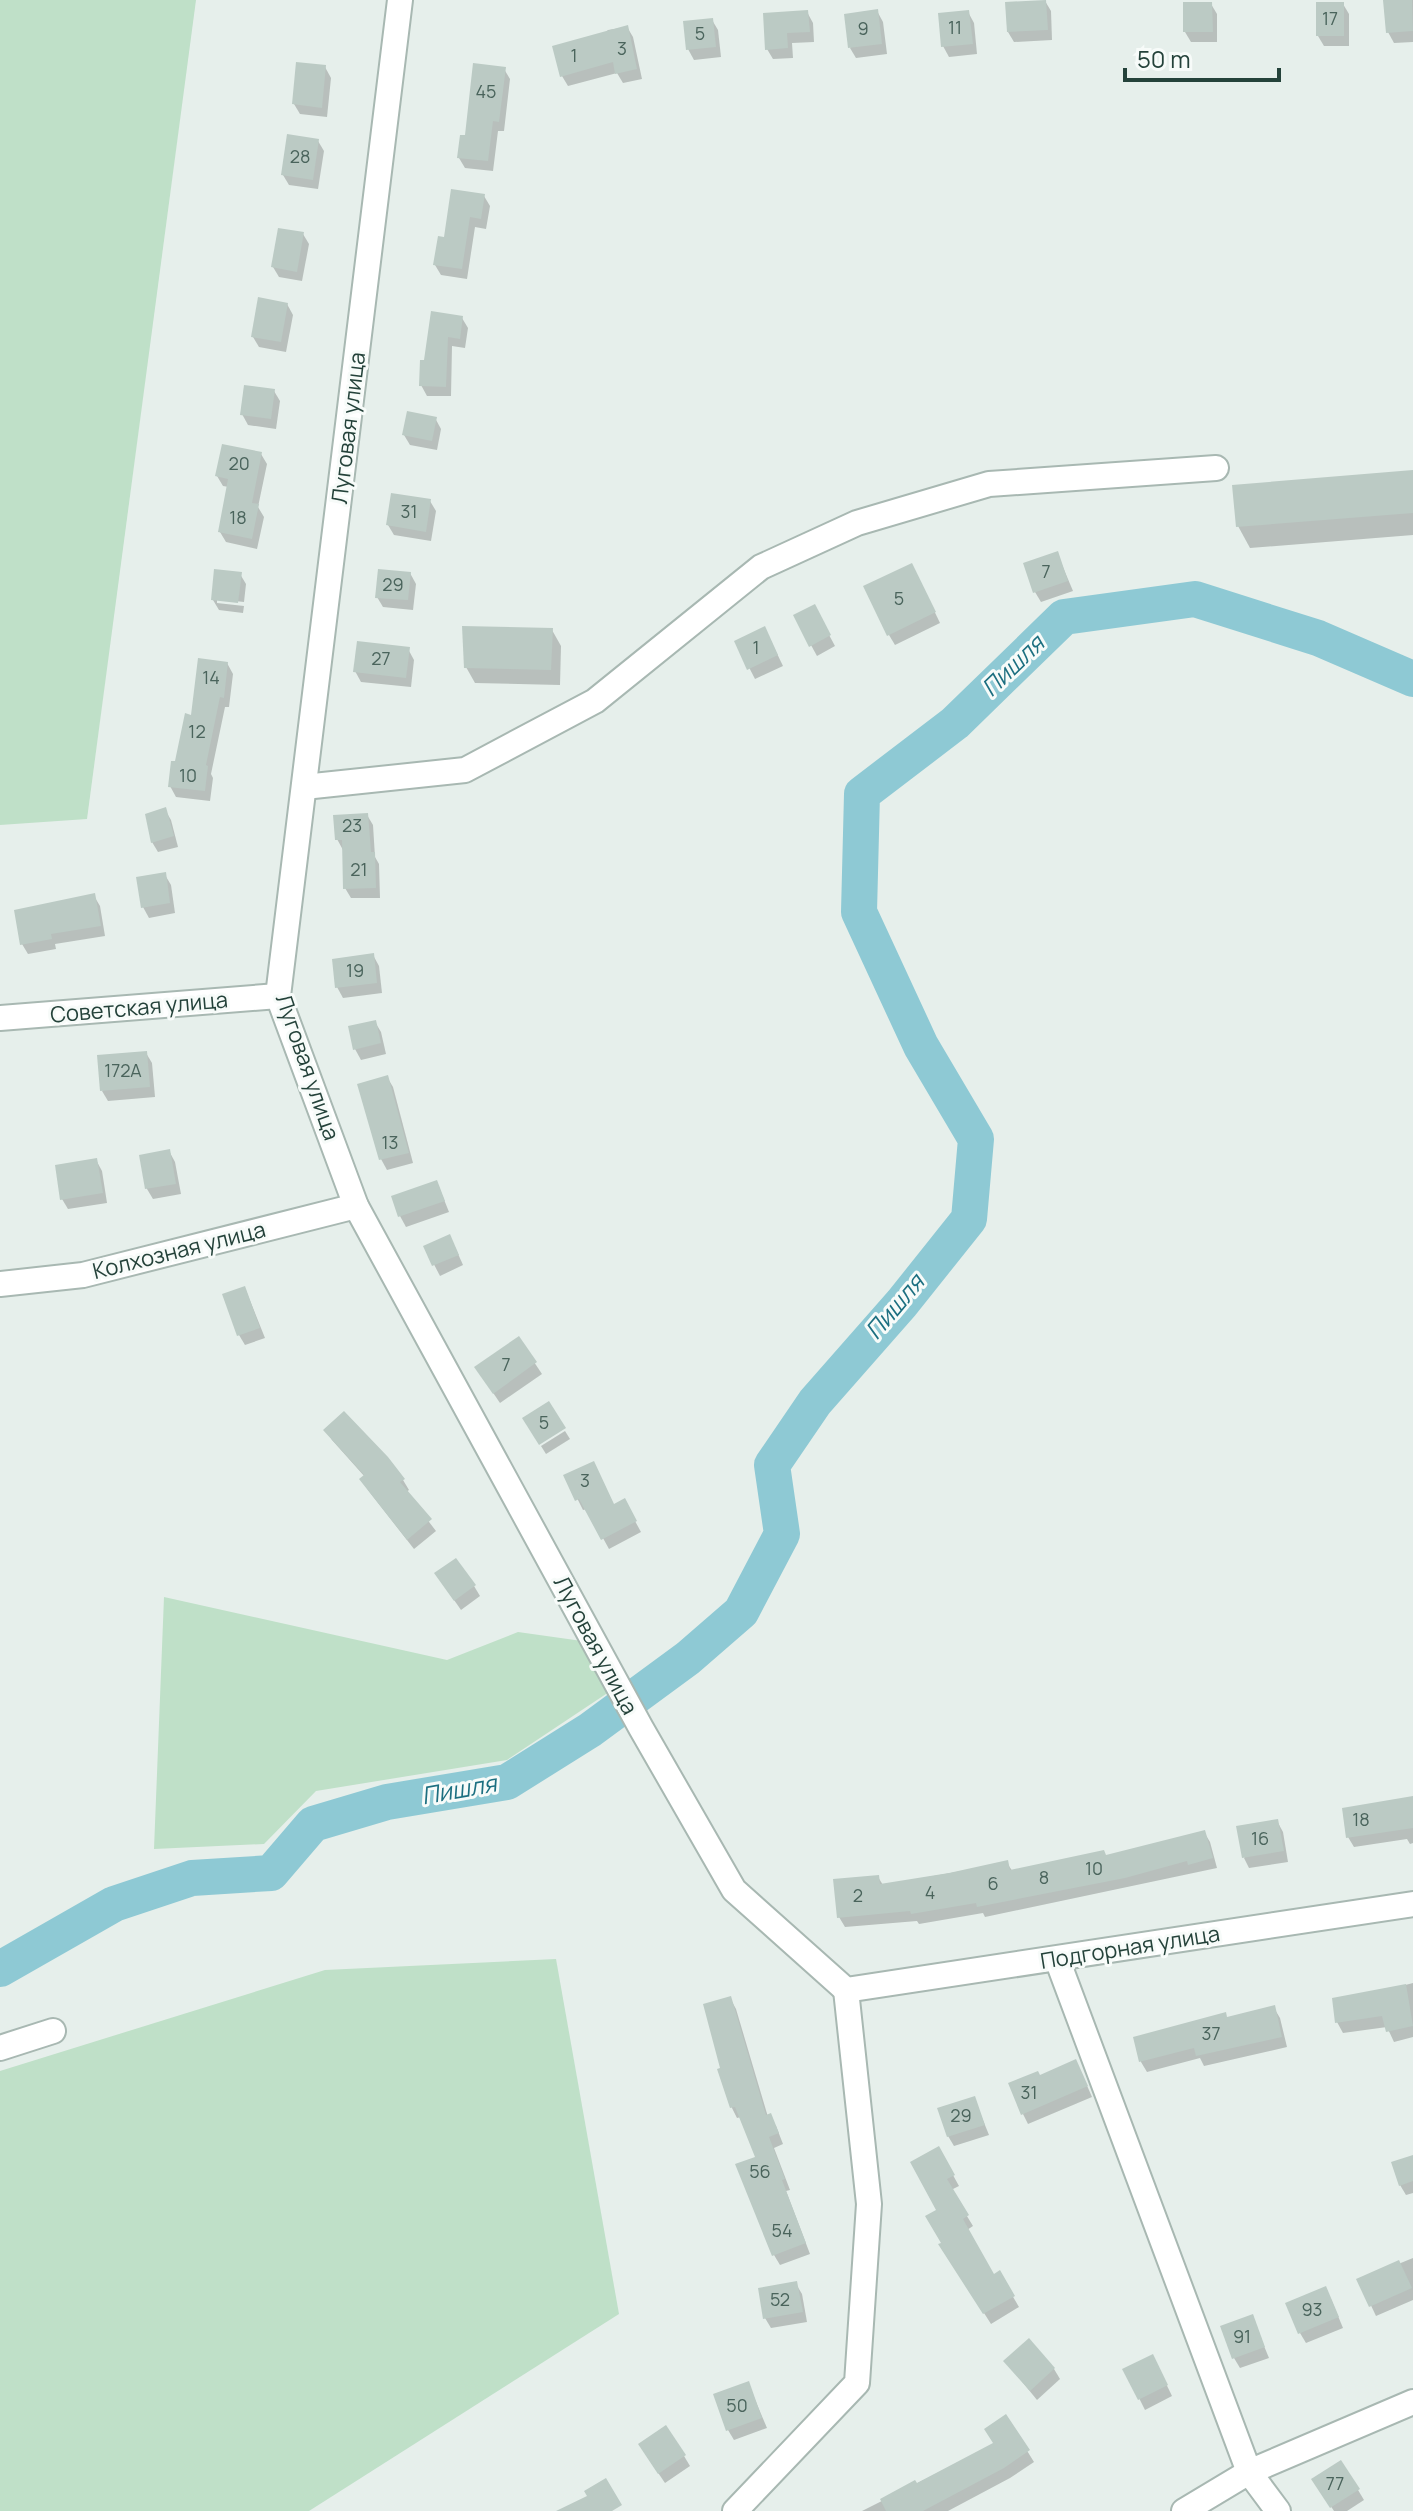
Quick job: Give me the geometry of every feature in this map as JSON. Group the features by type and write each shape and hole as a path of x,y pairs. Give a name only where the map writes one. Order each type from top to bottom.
{"street":[{"name":"Луговая улица","path":"400,0 278,996 356,1206 641,1728 734,1890 846,1990"},
{"path":"304,787 465,770 595,701 761,567 857,523 989,484 1216,468"},
{"name":"Советская улица","path":"0,1018 278,996"},
{"name":"Колхозная улица","path":"0,1284 83,1275 356,1206"},
{"name":"Подгорная улица","path":"846,1990 1413,1904"},
{"path":"1057,1959 1249,2472 1278,2511"},
{"path":"735,2511 857,2383 869,2204 846,1990"},
{"path":"0,2048 53,2031"},
{"path":"1184,2511 1249,2472 1413,2402"}],"green space":[{"path":"0,0 196,0 87,819 0,825"},
{"path":"164,1597 447,1660 518,1632 582,1641 618,1686 507,1760 316,1791 264,1844 154,1849"},
{"path":"556,1959 619,2314 309,2511 0,2511 0,2071 325,1970"}],"building":[{"path":"1046,0 1048,30 1007,32 1005,2"},
{"path":"1383,0 1412,0 1413,31 1386,33"},
{"path":"1183,2 1212,2 1213,32 1183,32"},
{"path":"1316,2 1344,2 1344,36 1316,36"},
{"path":"878,9 882,44 848,48 844,14"},
{"path":"808,10 810,32 787,33 788,48 765,50 763,13"},
{"path":"969,10 973,44 941,47 938,13"},
{"path":"713,18 716,47 686,50 683,21"},
{"path":"628,25 637,69 615,74 613,62 560,77 552,46"},
{"path":"296,62 326,65 322,108 292,104"},
{"path":"473,63 506,67 499,122 493,121 488,161 457,158 460,135 465,135"},
{"path":"287,134 319,139 313,180 281,175"},
{"path":"451,189 485,194 481,219 470,217 462,269 433,265 438,236 444,237"},
{"path":"278,228 304,232 297,272 271,267"},
{"path":"258,297 288,303 281,342 251,337"},
{"path":"431,311 463,316 460,339 448,337 446,387 419,386 420,360 424,360"},
{"path":"244,385 275,389 271,419 240,415"},
{"path":"407,411 437,417 432,441 402,435"},
{"path":"222,444 262,452 252,503 259,504 252,539 218,532 228,479 215,476"},
{"path":"1413,470 1413,513 1236,527 1232,485"},
{"path":"391,493 431,499 426,532 386,525"},
{"path":"1058,551 1068,581 1033,593 1023,563"},
{"path":"912,563 936,612 887,636 863,586"},
{"path":"214,569 242,572 238,603 211,600"},
{"path":"378,569 411,572 408,600 375,598"},
{"path":"815,604 831,635 809,647 793,615"},
{"path":"462,626 553,628 551,670 464,668"},
{"path":"765,626 778,655 747,670 734,641"},
{"path":"357,641 410,647 406,678 353,672"},
{"path":"198,658 228,662 224,698 220,697 206,765 205,791 168,787 171,761 175,761 185,713 191,715"},
{"path":"166,807 174,836 151,843 145,814"},
{"path":"368,813 371,852 375,852 376,888 343,889 342,840 335,840 333,815"},
{"path":"166,872 170,903 141,908 136,877"},
{"path":"95,893 101,926 51,934 52,939 20,945 14,910"},
{"path":"374,953 377,983 335,988 332,959"},
{"path":"376,1020 381,1043 353,1050 348,1026"},
{"path":"147,1051 150,1087 100,1091 97,1055"},
{"path":"388,1075 409,1153 379,1160 357,1084"},
{"path":"170,1149 176,1184 145,1189 139,1155"},
{"path":"97,1158 103,1193 60,1200 55,1165"},
{"path":"437,1180 445,1201 398,1217 391,1196"},
{"path":"450,1234 459,1255 432,1266 423,1246"},
{"path":"245,1286 260,1328 237,1336 222,1294"},
{"path":"519,1336 537,1362 493,1394 474,1367"},
{"path":"549,1401 566,1428 539,1445 522,1418"},
{"path":"344,1411 388,1457 405,1479 400,1482 432,1519 407,1540 359,1479 364,1475 323,1430"},
{"path":"594,1461 614,1504 625,1498 637,1521 601,1540 579,1499 575,1501 563,1475"},
{"path":"456,1558 476,1585 454,1601 434,1573"},
{"path":"1413,1796 1413,1828 1346,1838 1342,1808"},
{"path":"1278,1819 1284,1851 1242,1858 1236,1826"},
{"path":"1205,1830 1213,1858 1188,1865 1187,1861 1125,1878 977,1907 976,1903 911,1914 910,1911 837,1918 833,1879 879,1875 880,1884 1008,1860 1010,1870 1104,1850 1106,1855"},
{"path":"1406,1984 1413,2026 1386,2032 1382,2016 1335,2023 1332,1998"},
{"path":"731,1996 766,2115 771,2113 779,2133 769,2137 806,2243 772,2256 735,2164 755,2157 735,2107 730,2108 717,2069 720,2068 703,2004"},
{"path":"1275,2005 1282,2037 1196,2056 1194,2048 1139,2062 1133,2037 1226,2012 1227,2017"},
{"path":"1076,2059 1088,2086 1021,2115 1008,2083 1038,2071 1040,2075"},
{"path":"975,2096 985,2125 947,2137 937,2108"},
{"path":"939,2146 955,2175 947,2179 969,2215 963,2219 994,2274 1000,2270 1015,2296 983,2314 938,2244 941,2243 925,2216 936,2210 910,2162"},
{"path":"1413,2155 1413,2181 1399,2186 1391,2162"},
{"path":"1399,2260 1412,2288 1369,2307 1356,2279"},
{"path":"797,2281 803,2312 763,2319 758,2288"},
{"path":"1326,2286 1339,2317 1298,2334 1285,2303"},
{"path":"1253,2314 1265,2347 1232,2359 1220,2326"},
{"path":"1029,2338 1055,2368 1030,2391 1003,2361"},
{"path":"1153,2354 1168,2385 1138,2400 1122,2369"},
{"path":"749,2381 762,2418 726,2431 713,2394"},
{"path":"1006,2414 1030,2450 1004,2468 923,2511 886,2511 880,2499 993,2443 984,2429"},
{"path":"666,2425 686,2455 658,2474 638,2444"},
{"path":"1341,2460 1360,2489 1330,2508 1311,2479"},
{"path":"606,2478 622,2505 612,2511 556,2511 587,2496 584,2491"}],"waterway":[{"name":"Пишля","path":"0,1969 114,1904 192,1878 271,1873 313,1824 387,1802 507,1782 590,1730 688,1658 741,1612 782,1534 772,1465 815,1402 902,1303 969,1219 976,1139 921,1046 859,912 862,794 955,723 1064,617 1195,599 1318,638 1413,679"}]}
